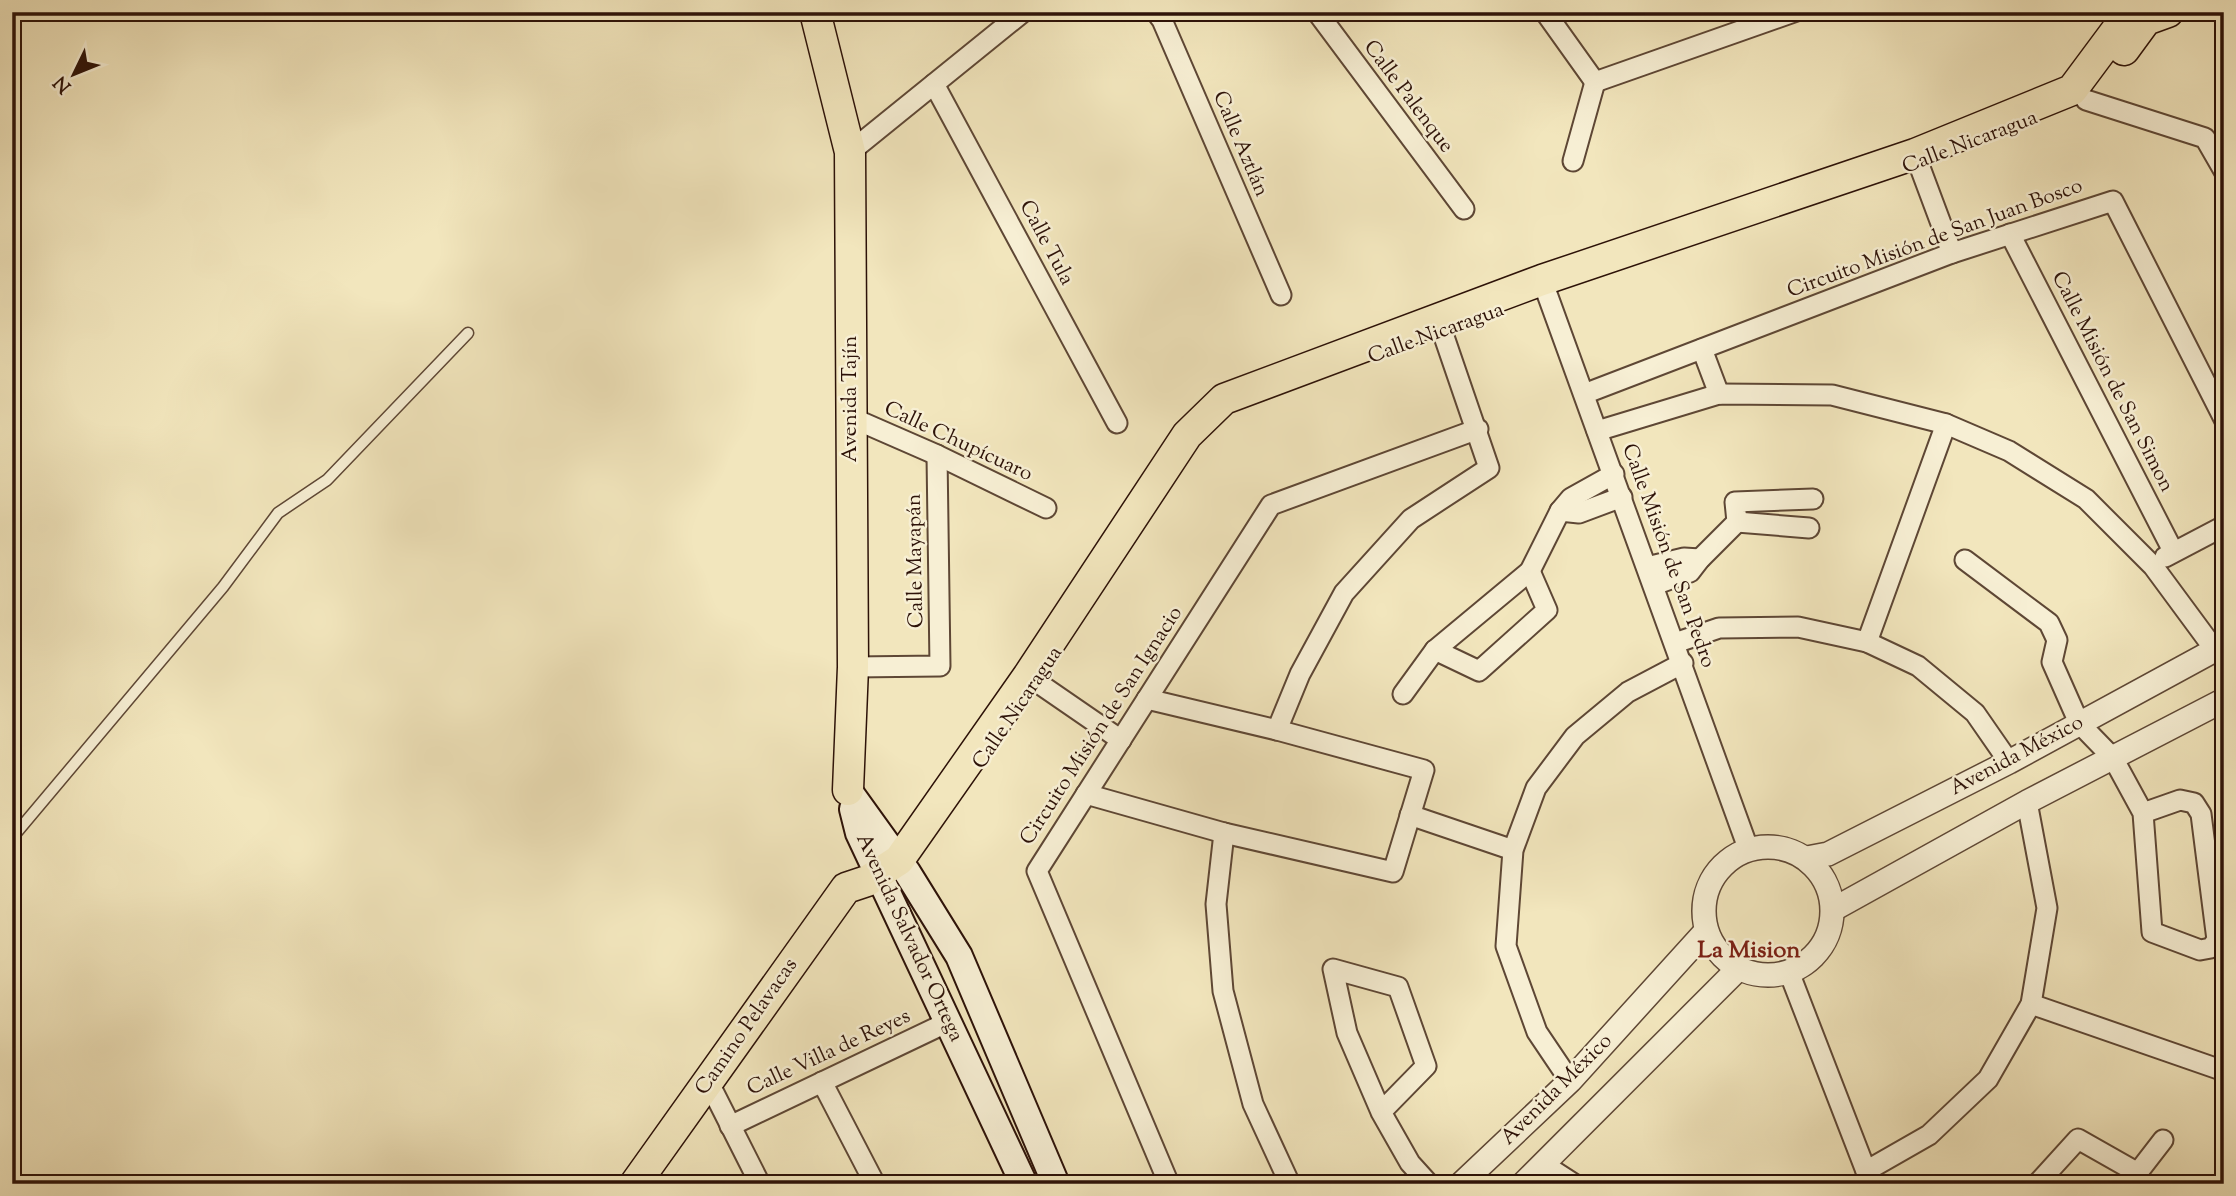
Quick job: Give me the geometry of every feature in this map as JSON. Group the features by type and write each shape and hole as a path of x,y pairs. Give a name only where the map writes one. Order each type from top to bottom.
{"main road":[{"name":"Avenida Tajín","path":"815,12 850,152 853,667 848,790"},
{"path":"2079,95 2130,12"},
{"path":"2079,95 2146,20 2168,12"},
{"name":"Calle Nicaragua","path":"887,874 1032,679 1187,435 1224,400 1917,159 2079,95"},
{"name":"Avenida Salvador Ortega","path":"848,790 887,874 948,1022 1024,1184"},
{"name":"Avenida Salvador Ortega","path":"887,874 959,956 1056,1184"},
{"name":"Camino Pelavacas","path":"639,1182 846,888 887,874"}],"street":[{"name":"Calle Aztlán","path":"1156,12 1162,20 1281,295"},
{"name":"Calle Palenque","path":"1317,12 1464,209"},
{"path":"1545,12 1595,82"},
{"path":"1595,82 1794,12"},
{"path":"850,152 1021,13"},
{"path":"1573,161 1595,82"},
{"name":"Calle Tula","path":"934,84 1117,423"},
{"path":"2079,95 2205,138 2224,171"},
{"path":"1917,159 1952,253"},
{"name":"Circuito Misión de San Juan Bosco","path":"1584,394 1952,253 2113,201 2224,419"},
{"name":"Calle Misión de San Simon","path":"2010,234 2173,551"},
{"name":"Calle Misión de San Pedro","path":"1544,287 1683,663 1748,848"},
{"path":"1277,730 1300,674 1344,593 1411,519 1489,468 1441,326"},
{"path":"1702,349 1719,394"},
{"path":"1597,431 1719,394 1832,395 1947,424 2010,451 2086,499 2153,566 2220,648"},
{"name":"Calle Chupícuaro","path":"850,417 937,455 1046,508"},
{"path":"1867,642 1947,424"},
{"name":"Circuito Misión de San Ignacio","path":"1169,1184 1037,870 1271,505 1478,429"},
{"name":"Calle Mayapán","path":"853,667 940,666 937,455"},
{"path":"1404,694 1435,650 1530,571 1560,510 1571,498 1614,474"},
{"path":"1560,510 1579,513 1622,497"},
{"path":"1650,576 1690,572 1737,522 1806,528 1809,499 1735,502 1737,522"},
{"path":"2153,566 2173,551 2224,526"},
{"path":"1965,560 2049,623 2057,640 2052,662 2079,723 2113,758 2143,813 2152,932 2200,950 2211,948 2217,940 2201,814 2194,803 2180,800 2143,813"},
{"path":"1435,650 1479,671 1547,610 1530,571"},
{"path":"1675,643 1718,628 1798,627 1867,642 1918,666 1975,713 2009,762"},
{"name":"Avenida México","path":"1807,858 1828,855 2009,762 2220,648"},
{"path":"1570,1081 1537,1032 1506,946 1513,850 1536,788 1575,736 1628,692 1683,663"},
{"path":"1032,679 1121,740"},
{"path":"1086,794 1224,833 1393,872 1424,770 1277,730 1147,699"},
{"path":"1833,909 2027,802 2224,700"},
{"path":"1789,972 1869,1177 1929,1135 1989,1079 2031,1004 2047,908 2027,802"},
{"path":"1410,815 1513,850"},
{"path":"1224,833 1216,904 1223,991 1253,1104 1290,1184"},
{"path":"1775,846 1807,858 1826,880 1833,909 1829,935 1816,956 1803,966 1782,975 1762,976 1738,969 1719,954 1706,931 1706,892 1726,860 1748,848 1775,846"},
{"name":"Avenida México","path":"1461,1184 1570,1081 1706,931"},
{"path":"1381,1112 1426,1066 1398,987 1333,969 1347,1033 1381,1112 1410,1163 1429,1184"},
{"name":"Avenida México","path":"1523,1184 1738,969"},
{"path":"2031,1004 2224,1071"},
{"name":"Calle Villa de Reyes","path":"730,1126 948,1022"},
{"path":"822,1082 875,1184"},
{"path":"709,1083 760,1184"},
{"path":"2037,1184 2078,1139 2133,1178 2163,1140"},
{"path":"1543,1164 1574,1184"}],"lane":[{"path":"12,838 223,587 278,513 327,480 468,333"}],"district":[{"name":"La Mision","path":"1749,951"}]}
